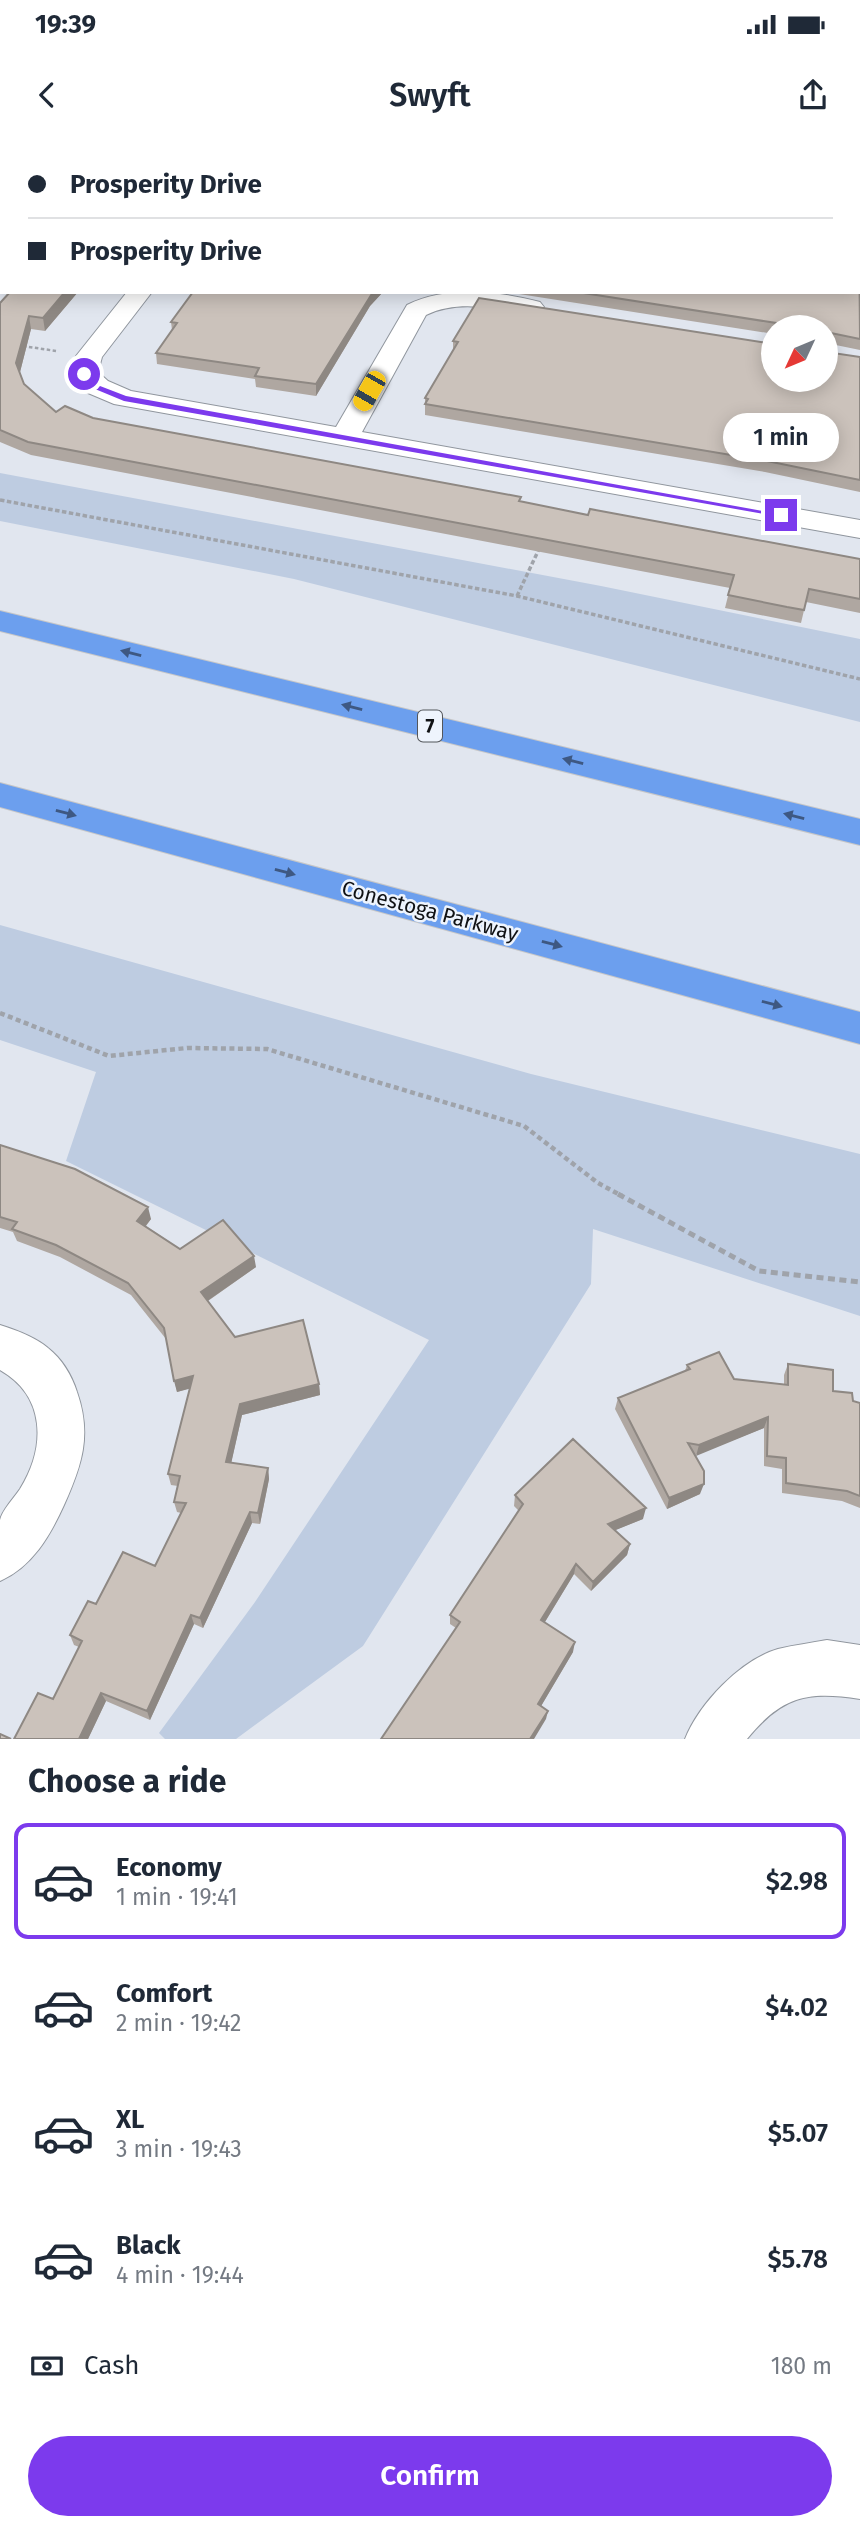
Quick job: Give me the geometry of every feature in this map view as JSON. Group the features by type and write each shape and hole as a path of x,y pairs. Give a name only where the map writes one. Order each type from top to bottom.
{"highway":[{"name":"7","path":"0,621 860,832"},
{"name":"Conestoga Parkway","path":"0,795 860,1028"}],"street":[{"path":"137,294 89,356 84,374 97,387 124,398 860,529"},
{"path":"345,437 416,310 429,302 471,297 553,310"},
{"path":"0,1346 43,1373 63,1412 61,1457 35,1513 0,1555"},
{"path":"712,1739 740,1704 777,1676 827,1667 860,1672"}],"path":[{"path":"11,344 56,351"},
{"path":"0,500 517,596 860,679"},
{"path":"517,596 539,547"},
{"path":"0,1013 109,1056 187,1048 267,1049 524,1126 598,1183 759,1271 860,1282"}],"shaded area":[{"path":"0,473 601,586 860,639 860,722 294,579 0,521"},
{"path":"0,925 531,1074 860,1154 860,1316 593,1229 591,1284 363,1646 236,1739 165,1739 159,1733 255,1602 429,1340 66,1161 96,1072 0,1040"}],"building":[{"path":"8,294 63,294 43,318 29,316 16,363 24,384 56,412 65,406 93,418 521,497 519,501 588,515 590,509 860,559 860,599 809,589 804,610 787,607 728,595 734,575 28,442 0,430 0,303"},
{"path":"192,294 372,294 316,384 255,376 259,368 156,353 177,323 171,322"},
{"path":"590,294 860,294 860,339 838,334 838,315 761,315 761,321"},
{"path":"479,298 761,342 761,392 838,392 838,354 860,357 860,480 767,461 425,404 428,399 425,398 458,342 453,341"},
{"path":"0,1145 75,1169 148,1207 137,1221 180,1249 223,1220 254,1256 201,1292 235,1337 303,1320 319,1384 240,1404 226,1462 268,1468 258,1513 250,1512 200,1618 191,1615 147,1711 101,1693 79,1739 14,1739 38,1693 53,1699 82,1641 70,1635 88,1601 96,1604 123,1552 155,1566 186,1503 174,1502 180,1476 168,1474 193,1376 174,1381 164,1328 128,1283 56,1245 12,1229 17,1222 0,1217"},
{"path":"719,1352 734,1379 788,1385 788,1364 833,1370 833,1391 852,1393 853,1401 860,1403 860,1496 847,1491 786,1483 786,1458 767,1456 768,1417 699,1445 688,1443 704,1471 704,1484 669,1498 618,1398 690,1369 687,1365"},
{"path":"573,1439 646,1508 608,1524 630,1544 593,1582 576,1564 541,1620 575,1642 538,1704 548,1711 530,1739 381,1739 460,1622 450,1615 523,1504 515,1495"}],"route":[{"path":"84,374 97,387 124,398 781,515"}]}
